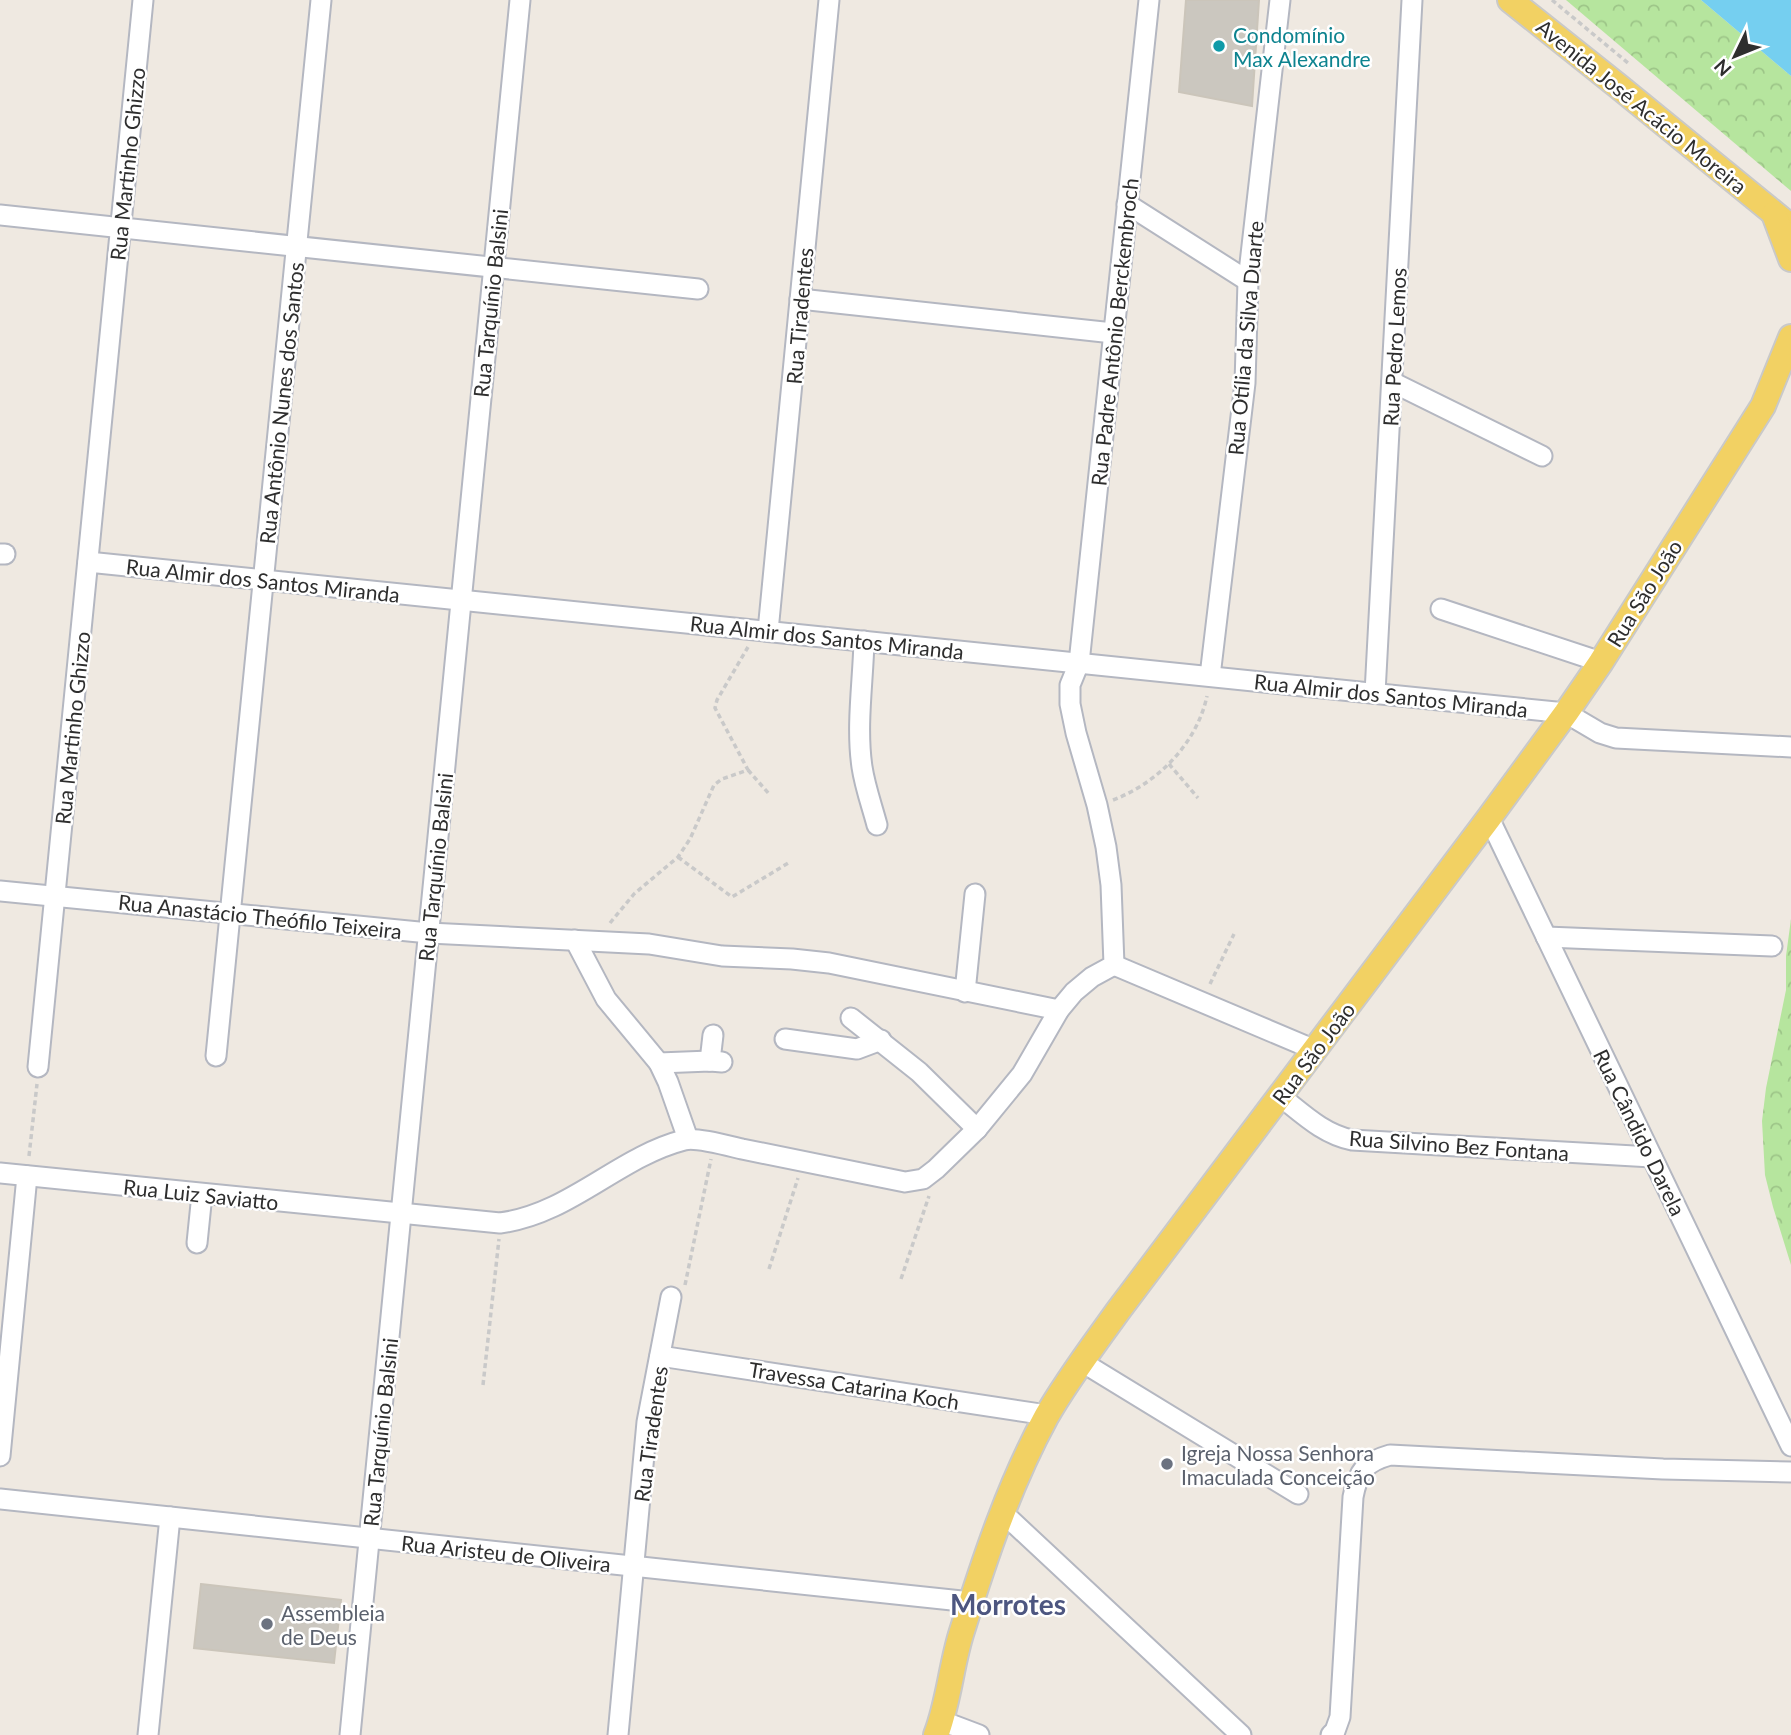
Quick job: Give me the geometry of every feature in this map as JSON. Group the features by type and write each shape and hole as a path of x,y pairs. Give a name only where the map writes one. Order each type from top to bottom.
{"main road":[{"name":"Avenida José Acácio Moreira","path":"1510,0 1783,220 1791,259"},
{"name":"Rua São João","path":"939,1728 956,1648 1002,1512 1047,1415 1118,1311 1566,713 1763,405 1791,337"},
{"name":"Rua São João","path":"1763,405 1791,381"}],"street":[{"name":"Rua Martinho Ghizzo","path":"38,1067 143,0"},
{"name":"Rua Antônio Nunes dos Santos","path":"216,1056 321,0"},
{"name":"Rua Tarquínio Balsini","path":"350,1735 520,0"},
{"name":"Rua Tiradentes","path":"763,631 800,299 829,0"},
{"name":"Rua Padre Antônio Berckembroch","path":"1114,965 1111,885 1106,847 1076,733 1070,704 1070,685 1079,663 1149,0"},
{"name":"Rua Otília da Silva Duarte","path":"1210,676 1244,383 1248,281 1280,0"},
{"name":"Rua Pedro Lemos","path":"1375,693 1412,0"},
{"path":"1127,204 1248,281"},
{"path":"0,215 698,289"},
{"path":"800,299 1114,333"},
{"path":"1392,382 1542,456"},
{"name":"Rua Almir dos Santos Miranda","path":"88,562 1566,713"},
{"path":"1441,609 1601,662"},
{"path":"864,641 861,754 865,783 877,825"},
{"path":"1566,713 1600,733 1616,738 1791,747"},
{"name":"Rua Cândido Darela","path":"1489,818 1791,1446"},
{"name":"Rua Anastácio Theófilo Teixeira","path":"0,891 429,933 649,944 722,956 829,963 1059,1010"},
{"path":"965,992 975,894"},
{"path":"1546,937 1772,946"},
{"path":"575,940 606,999 659,1063 688,1139 905,1182 923,1179 977,1129 1022,1074 1059,1010 1074,992 1092,977 1114,965 1315,1050"},
{"path":"851,1018 919,1072 977,1129"},
{"path":"659,1063 716,1062 713,1035"},
{"path":"785,1039 858,1049 881,1041"},
{"name":"Rua Silvino Bez Fontana","path":"1280,1096 1323,1130 1352,1140 1652,1157"},
{"name":"Rua Luiz Saviatto","path":"0,1173 500,1223 516,1221 555,1207 638,1158 688,1139"},
{"path":"0,1456 27,1176"},
{"path":"197,1244 202,1194"},
{"name":"Rua Tiradentes","path":"618,1735 648,1422 671,1297"},
{"name":"Travessa Catarina Koch","path":"660,1356 1047,1415"},
{"path":"1082,1362 1298,1494"},
{"path":"1331,1735 1340,1717 1353,1497 1362,1470 1374,1460 1390,1455 1663,1469 1791,1472"},
{"name":"Rua Aristeu de Oliveira","path":"0,1499 971,1602"},
{"path":"1002,1512 1241,1735"},
{"path":"148,1735 170,1517"},
{"path":"939,1728 979,1735"}],"path":[{"path":"763,631 715,708 748,770 770,795"},
{"path":"1097,805 1124,796 1169,764 1192,736 1200,720 1210,676"},
{"path":"1169,764 1198,798"},
{"path":"597,942 634,894 678,857 690,839 714,785 722,779 748,770"},
{"path":"678,857 732,897 790,862"},
{"path":"1202,1002 1234,934"},
{"path":"27,1176 38,1067"},
{"path":"671,1297 683,1291 714,1143"},
{"path":"769,1269 804,1161"},
{"path":"901,1279 930,1193 923,1179"},
{"path":"483,1384 500,1223"}],"green space":[{"path":"1566,0 1701,0 1791,76 1791,191"},
{"path":"1791,919 1791,1265 1765,1175 1762,1121 1786,990 1786,956"}],"water":[{"path":"1701,0 1791,0 1791,76"}],"building":[{"name":"Condomínio Max Alexandre","path":"1186,0 1259,0 1252,106 1179,92"},
{"name":"Assembleia de Deus","path":"201,1584 341,1600 334,1663 194,1648"}],"place":[{"name":"Condomínio Max Alexandre","path":"1219,46"},
{"name":"Igreja Nossa Senhora Imaculada Conceição","path":"1167,1464"},
{"name":"Assembleia de Deus","path":"267,1624"}],"district":[{"name":"Morrotes","path":"1008,1604"}]}
